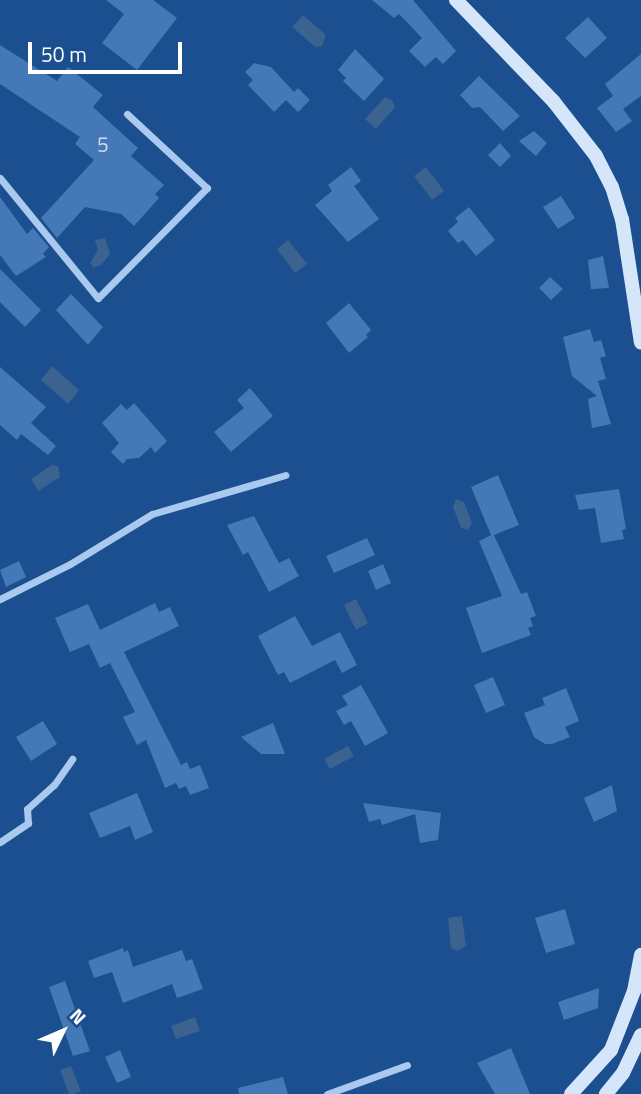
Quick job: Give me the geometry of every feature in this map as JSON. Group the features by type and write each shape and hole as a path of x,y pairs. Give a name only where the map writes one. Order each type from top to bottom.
{"main road":[{"path":"456,0 554,102 596,156 612,187 622,219 641,343"},
{"path":"570,1094 593,1073 611,1050 634,991 641,955"},
{"path":"606,1094 623,1073 641,1035"}],"street":[{"path":"0,178 99,298 206,188 127,114"},
{"path":"0,599 70,564 152,514 285,475"},
{"path":"0,842 29,823 27,809 54,785 72,759"},
{"path":"327,1094 407,1065"}],"water":[{"path":"303,15 326,35 322,46 315,47 292,27"},
{"path":"385,97 392,100 395,107 376,129 365,119"},
{"path":"426,167 444,191 432,200 414,176"},
{"path":"105,238 110,254 102,264 94,268 90,263 98,250 95,240"},
{"path":"288,240 307,264 295,273 277,249"},
{"path":"52,366 79,390 68,404 41,380"},
{"path":"52,465 58,466 60,477 38,491 31,479"},
{"path":"456,499 464,502 472,523 468,530 461,528 453,507"},
{"path":"356,599 368,623 356,630 344,605"},
{"path":"348,746 354,756 330,769 324,759"},
{"path":"462,916 466,946 457,951 451,948 448,918"},
{"path":"195,1017 200,1031 176,1039 171,1026"},
{"path":"71,1066 81,1091 74,1094 69,1094 60,1070"}],"building":[{"path":"106,0 153,0 177,18 137,70 102,43 124,14"},
{"path":"372,0 413,0 456,51 443,64 436,57 425,67 409,51 422,38 399,14 394,18"},
{"path":"588,17 607,38 585,58 565,38"},
{"path":"0,45 57,81 68,67 103,95 93,107 138,148 131,156 164,185 155,194 159,198 134,226 121,214 85,207 57,238 41,218 94,160 75,144 80,137 0,84"},
{"path":"355,49 384,79 364,101 343,81 346,78 338,70"},
{"path":"641,54 641,96 623,109 632,121 616,132 597,108 613,96 605,84"},
{"path":"254,63 271,67 294,92 298,88 310,100 298,112 286,100 274,112 248,85 253,80 245,72"},
{"path":"479,76 520,116 503,131 480,107 472,108 460,95"},
{"path":"534,131 547,143 536,156 519,141"},
{"path":"500,143 511,156 500,167 488,155"},
{"path":"351,167 361,181 354,186 379,219 348,242 315,205 332,191 328,185"},
{"path":"561,196 575,218 558,229 543,207"},
{"path":"0,197 27,234 33,228 49,247 43,254 46,257 16,276 0,255"},
{"path":"469,207 495,240 476,256 463,240 458,243 448,231 458,222 455,218"},
{"path":"603,256 609,288 591,289 588,260"},
{"path":"0,269 41,310 25,327 0,302"},
{"path":"550,277 563,289 551,300 539,288"},
{"path":"71,294 103,327 88,345 56,310"},
{"path":"349,303 371,330 366,335 368,337 349,353 326,323"},
{"path":"590,329 594,342 601,340 606,356 600,358 606,379 598,381 611,424 592,428 588,399 597,396 572,376 563,337"},
{"path":"0,367 46,407 31,423 56,446 48,455 21,434 17,440 0,425"},
{"path":"250,388 273,416 231,452 214,432 244,408 237,400"},
{"path":"134,403 167,441 155,453 151,447 139,458 127,459 123,464 111,452 119,443 102,423 121,404 127,410"},
{"path":"498,475 519,525 494,535 521,594 527,592 536,616 530,618 533,626 528,628 531,635 482,653 466,608 502,596 479,541 491,535 471,487"},
{"path":"619,489 626,529 622,530 624,539 601,543 595,508 579,510 575,495"},
{"path":"254,516 279,563 289,558 299,576 269,592 248,552 243,555 227,525"},
{"path":"367,538 375,555 334,573 326,556"},
{"path":"19,561 26,577 6,587 0,570"},
{"path":"383,564 391,583 376,590 368,571"},
{"path":"155,603 159,612 170,607 179,626 124,652 181,765 187,762 190,769 200,765 209,788 190,795 186,786 179,789 176,783 165,788 146,740 137,745 123,717 135,712 110,663 100,668 89,644 70,652 55,618 88,604 100,630"},
{"path":"295,616 312,646 340,632 357,665 342,673 335,660 290,683 284,672 278,675 258,636"},
{"path":"493,677 505,705 486,713 474,685"},
{"path":"361,685 388,733 365,746 351,721 344,725 336,711 348,705 342,696"},
{"path":"566,688 579,721 565,727 570,737 545,744 534,737 524,713 545,705 542,698"},
{"path":"43,721 57,744 31,761 16,737"},
{"path":"273,723 285,754 261,754 241,737"},
{"path":"612,785 617,811 594,822 584,798"},
{"path":"137,793 153,832 135,840 130,826 100,838 89,813"},
{"path":"363,803 441,813 438,840 420,843 415,814 382,825 380,819 369,822"},
{"path":"565,909 575,944 546,953 535,918"},
{"path":"123,948 124,952 128,950 133,967 182,950 186,961 192,959 203,989 177,998 172,984 123,1003 112,972 94,978 88,961"},
{"path":"65,981 90,1051 73,1056 49,987"},
{"path":"599,988 598,1008 564,1020 558,1002"},
{"path":"511,1048 530,1094 495,1094 477,1063"},
{"path":"120,1050 131,1077 117,1083 105,1057"},
{"path":"283,1077 288,1094 239,1094 238,1088"}]}
